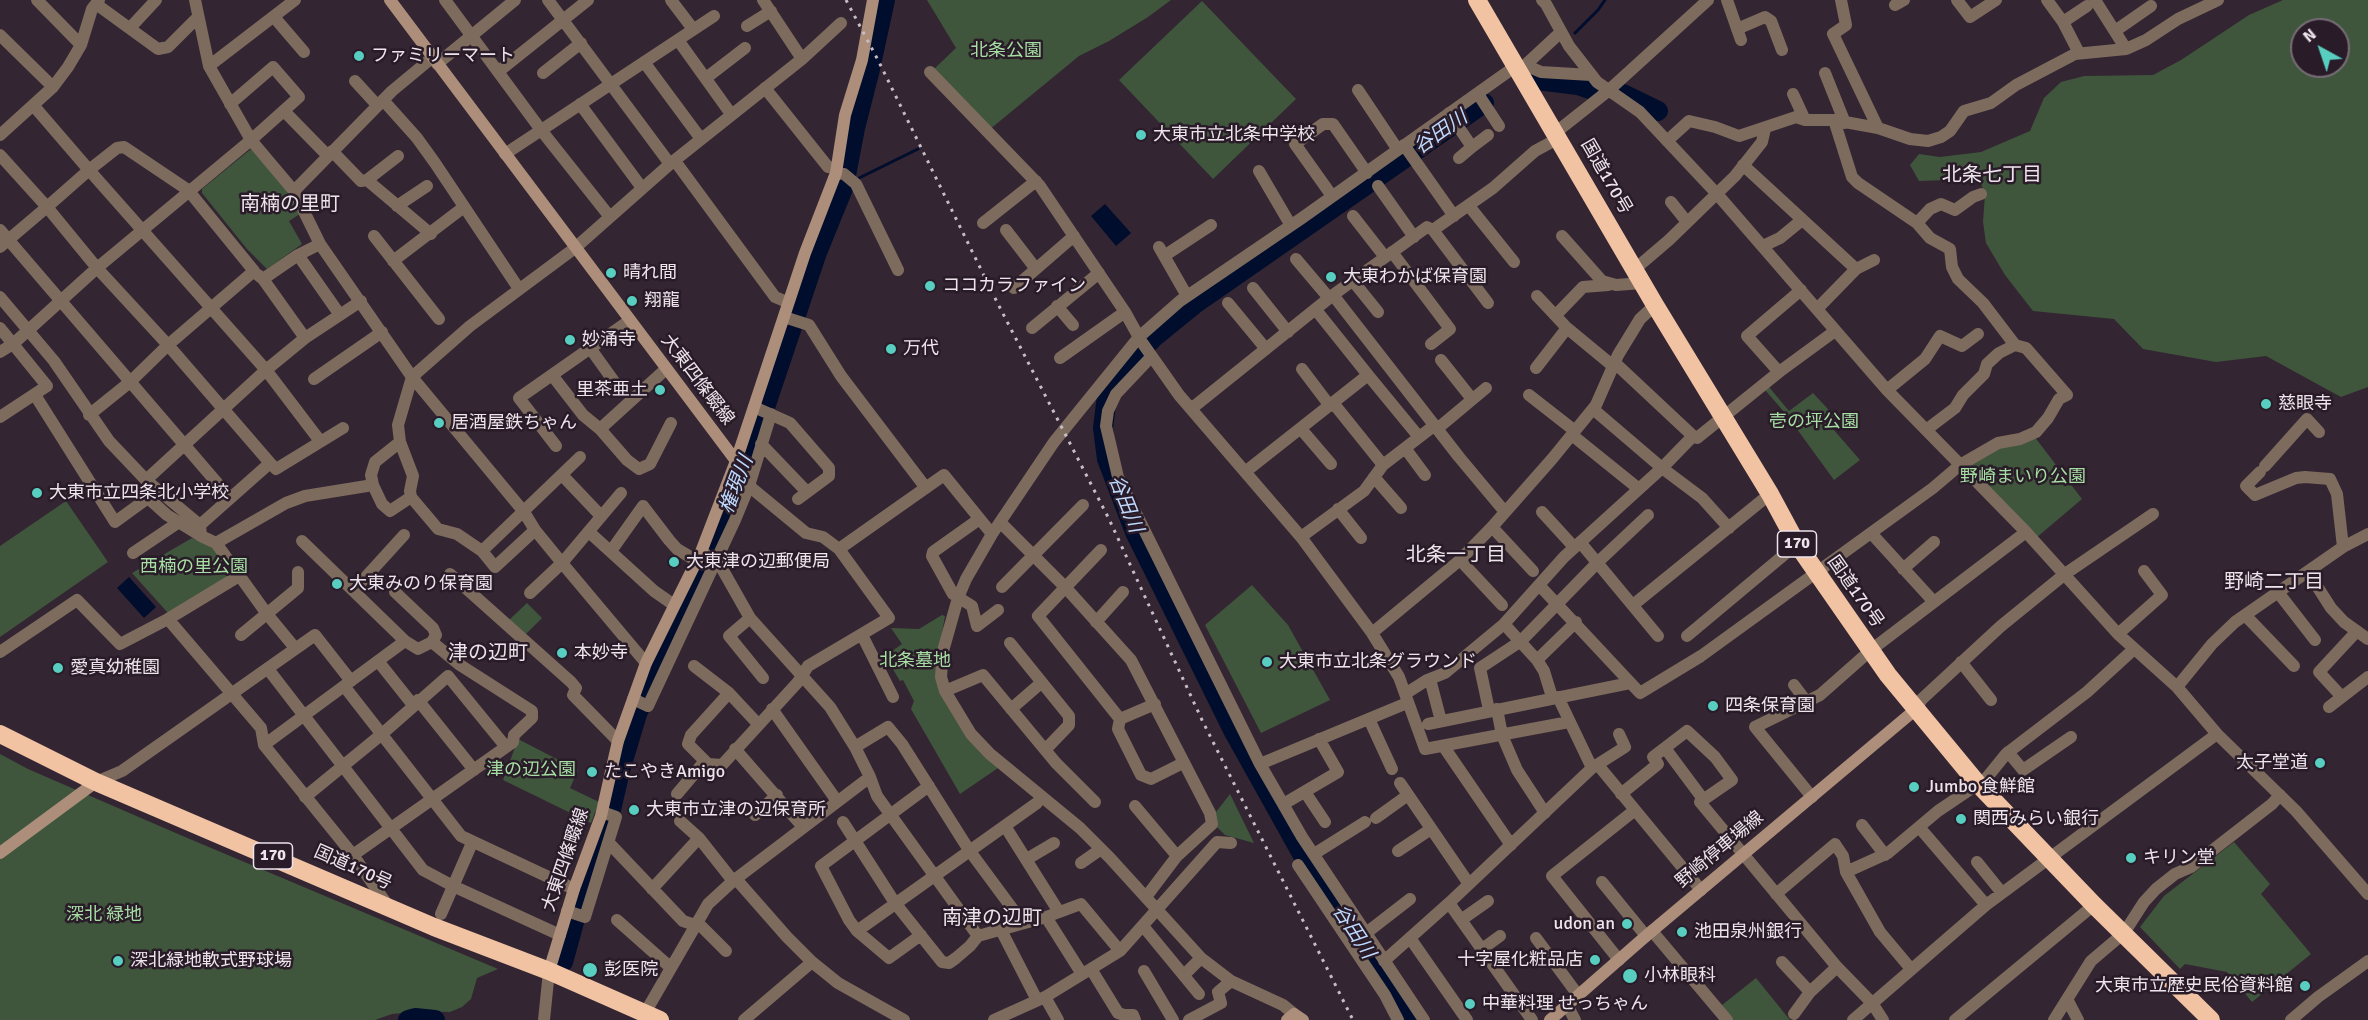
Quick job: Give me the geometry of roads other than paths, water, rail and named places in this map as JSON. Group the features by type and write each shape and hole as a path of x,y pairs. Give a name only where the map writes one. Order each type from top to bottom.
{"highway":[{"name":"国道170号","path":"1477,0 1520,68 1638,276 1815,573 1915,710 1979,785 2094,905 2211,1020"},
{"name":"国道170号","path":"0,734 96,782 388,907 496,952 549,971 652,1017"}],"main road":[{"name":"大東四條畷線","path":"390,0 736,461 739,483 646,663 618,741 602,812 574,889 549,971"},
{"path":"736,461 754,407 791,319 787,302 839,172 845,115 862,60 873,0"},
{"name":"野崎停車場線","path":"1550,1020 1649,933 1915,710"},
{"path":"0,853 96,782"}],"street":[{"path":"37,0 81,45"},
{"path":"129,28 156,0"},
{"path":"195,0 209,66 251,140 294,191 320,244 412,376 524,512 562,563 646,663"},
{"path":"209,66 295,0"},
{"path":"445,0 540,130 610,217"},
{"path":"294,191 380,103 515,0"},
{"path":"548,0 775,297 787,302"},
{"path":"499,71 588,0"},
{"path":"671,0 693,29"},
{"path":"763,0 802,58"},
{"path":"1433,230 1469,206 1535,151 1557,136 1708,0"},
{"path":"1727,0 1739,35 1765,17 1771,21 1782,50"},
{"path":"1840,0 1846,25 1833,34 1878,128"},
{"path":"1957,0 1970,17 1996,0"},
{"path":"2045,0 2062,22 2077,49"},
{"path":"2045,0 2077,49"},
{"path":"1668,141 1689,121 1739,136 1796,117 1878,128 1910,139 1928,141 1950,131 1964,111 1991,103 2016,85 2077,49 2126,49 2146,40 2178,19 2218,0"},
{"path":"1546,1 1561,32 1591,75 1608,91 1640,112 1668,141 1763,246 1887,390 2026,532 2118,634 2177,687 2217,734 2280,795 2366,888"},
{"path":"3,127 53,87 81,45 92,9 98,2 158,49 168,47 197,18"},
{"path":"2062,22 2091,3 2115,31 2126,49"},
{"path":"2115,31 2151,6"},
{"path":"747,26 771,11"},
{"path":"505,154 714,16"},
{"path":"274,17 304,52"},
{"path":"536,530 495,567 482,551 457,534 438,529 411,497 413,476 400,442 398,425 412,376 470,326 575,248 642,188 730,114 802,58 841,23"},
{"path":"1295,1018 1283,1005 1231,981 1201,958 1080,828 990,754 971,734 945,691 941,677 943,651 958,598 966,579 992,534 1054,442 1145,346 1187,296 1332,195 1367,172 1406,151 1453,118 1478,94 1520,68 1561,32"},
{"path":"0,35 53,87"},
{"path":"678,40 730,114"},
{"path":"543,73 581,43"},
{"path":"706,78 746,48"},
{"path":"644,62 701,139"},
{"path":"0,352 13,344 142,229 251,140 298,97 273,67 230,104"},
{"path":"1520,68 1541,72 1591,75"},
{"path":"930,72 1036,181 1125,312 1145,346 1191,409 1301,537 1372,633 1399,677 1425,749 1569,722"},
{"path":"1539,585 1640,693 1701,656 1933,488 1960,465 1998,443 2020,439 2036,432 2060,399 2067,395 2026,348 2015,345 1983,303 1958,279 1952,267 1950,249 1930,238 1917,223 1852,177 1825,73"},
{"path":"355,81 417,138 519,289"},
{"path":"765,88 828,167 856,184 898,270"},
{"path":"1358,90 1454,216"},
{"path":"1793,93 1805,120"},
{"path":"1478,94 1499,126"},
{"path":"580,104 642,188"},
{"path":"33,105 266,370 320,441"},
{"path":"284,111 330,154 362,180 367,180 431,234"},
{"path":"1453,118 1472,147"},
{"path":"1332,195 1295,144 1323,124 1333,124 1367,172"},
{"path":"1556,315 1582,287 1608,285 1638,276 1743,165 1762,142 1765,129"},
{"path":"1459,158 1488,135"},
{"path":"230,498 60,301 3,239 47,207 117,148 124,147 188,190 259,275 305,338"},
{"path":"0,155 276,469 343,428"},
{"path":"367,180 398,156"},
{"path":"1743,165 1775,192 1856,269"},
{"path":"1259,171 1290,224"},
{"path":"982,223 1036,181"},
{"path":"397,206 427,186"},
{"path":"1378,186 1414,237"},
{"path":"1917,223 1930,209 1941,204 1955,210 1981,194"},
{"path":"1671,202 1687,222"},
{"path":"1469,206 1514,262"},
{"path":"393,261 464,207"},
{"path":"1353,216 1389,254 1450,329 1431,344"},
{"path":"1763,246 1780,238 1802,220"},
{"path":"1187,296 1162,252 1211,225"},
{"path":"1191,409 1353,280 1427,227 1433,230 1488,303"},
{"path":"1006,230 1036,268"},
{"path":"374,236 439,319"},
{"path":"1014,288 1074,236"},
{"path":"1562,236 1608,285"},
{"path":"89,415 130,382 168,345 212,308 259,275 320,244"},
{"path":"298,255 340,315"},
{"path":"1296,259 1331,297 1505,512"},
{"path":"1817,309 1856,269 1874,260"},
{"path":"1032,328 1099,273"},
{"path":"1353,280 1378,312"},
{"path":"1253,288 1288,332"},
{"path":"1779,372 1747,336 1801,290"},
{"path":"1537,296 1567,328 1614,364 1657,405 1697,438 1779,372 1835,331"},
{"path":"0,297 54,361 109,441 146,480 216,543 267,614 295,648"},
{"path":"146,480 266,370 305,338 361,301"},
{"path":"1228,303 1266,349"},
{"path":"1372,633 1460,560 1574,433 1593,409 1614,364 1640,319 1655,305"},
{"path":"1058,306 1073,325"},
{"path":"1316,310 1419,437"},
{"path":"1060,358 1125,312"},
{"path":"791,319 809,325 841,376 926,488"},
{"path":"556,446 519,398 629,321"},
{"path":"0,328 47,386 0,417"},
{"path":"1536,368 1567,328"},
{"path":"314,379 382,332"},
{"path":"1887,390 1925,359 1940,336 1962,346 1978,334"},
{"path":"1926,430 1954,408 1963,394 1984,374 1987,364 1999,352 2015,345"},
{"path":"1145,346 1108,411 1106,426 1118,477 1260,764 1314,854 1424,1020"},
{"path":"590,348 618,387"},
{"path":"1441,360 1472,399"},
{"path":"600,429 666,369"},
{"path":"1302,369 1383,465"},
{"path":"552,375 583,415 600,429 627,460 639,469 650,464 671,423"},
{"path":"1245,472 1368,375"},
{"path":"1301,537 1364,491 1383,465 1486,388"},
{"path":"35,395 115,522 148,498 179,522 200,530"},
{"path":"1529,395 1639,489"},
{"path":"745,433 762,442 802,496 829,476 829,468 790,423 754,407"},
{"path":"1593,409 1662,468 1702,498 1729,528"},
{"path":"633,699 648,706 716,561 739,483 762,442 770,414"},
{"path":"2319,432 2307,419 2246,486 2255,495 2296,478 2330,479 2337,494 2343,547"},
{"path":"1301,429 1331,464"},
{"path":"1260,764 1368,719 1406,699 1430,678 1445,673 1504,624 1577,545 1662,468 1693,436"},
{"path":"400,442 375,462 371,475 382,504 390,511 411,497"},
{"path":"1405,448 1425,475"},
{"path":"482,551 580,457"},
{"path":"200,530 230,498 270,463"},
{"path":"562,475 601,516"},
{"path":"839,549 944,475 978,520 992,534"},
{"path":"1374,477 1401,508"},
{"path":"729,693 691,735 688,744 708,764 722,765 798,682 808,666 889,618 839,549 823,537 806,533 739,483"},
{"path":"216,543 286,503 305,496 373,485"},
{"path":"530,593 562,563 621,493"},
{"path":"1633,604 1770,494"},
{"path":"1002,587 1083,505"},
{"path":"611,550 643,506 677,549 716,561 750,618 830,707 855,747 877,796 978,936"},
{"path":"1338,510 1362,538"},
{"path":"1542,512 1598,562 1658,636"},
{"path":"1915,710 1922,699 2001,626 2065,574 2153,514"},
{"path":"1545,813 1517,770 1502,735 1480,668 1521,641 1598,562 1648,516"},
{"path":"978,520 933,552 932,556 953,594 972,606 977,626 998,610"},
{"path":"133,554 179,522"},
{"path":"1000,522 1066,588 1131,660 1210,813 1212,824 1177,856 1146,897"},
{"path":"1492,527 1533,571"},
{"path":"589,532 654,591 674,605"},
{"path":"1812,797 1755,727 1820,695 1871,650 2026,532"},
{"path":"1871,533 1934,602"},
{"path":"2177,687 2212,644 2245,615 2343,547 2368,534"},
{"path":"354,590 404,536"},
{"path":"302,541 405,640 418,649 432,642 436,635 433,628 395,592"},
{"path":"1903,569 1934,542"},
{"path":"1687,636 1797,544"},
{"path":"1101,550 1038,616 1120,719 1118,729 1141,775 1151,779 1183,763"},
{"path":"1460,560 1502,606"},
{"path":"2118,634 2162,594 2144,571"},
{"path":"241,635 298,588 298,572"},
{"path":"2308,572 2331,608 2368,639"},
{"path":"450,574 571,682 576,688 573,695 618,741"},
{"path":"0,652 77,600 120,644 168,619 239,576"},
{"path":"2277,591 2314,640"},
{"path":"1096,622 1123,592"},
{"path":"2245,615 2294,666"},
{"path":"750,618 729,636 764,678"},
{"path":"168,619 261,728 264,745 353,855 388,907"},
{"path":"1537,660 1576,622"},
{"path":"1504,624 1537,660 1555,697 1595,767 1635,810 1701,890"},
{"path":"2342,697 2319,672 2357,632"},
{"path":"96,782 122,771 315,635 382,734 460,836 574,889"},
{"path":"862,635 893,697"},
{"path":"264,745 405,640"},
{"path":"353,855 513,742 514,735 532,718 532,711 460,665 432,642"},
{"path":"1010,643 1069,716 1069,724 1046,749"},
{"path":"1846,872 1885,855 1938,811 1979,785 2008,752 2087,692 2134,649"},
{"path":"378,661 474,770"},
{"path":"1961,662 1991,700"},
{"path":"305,797 382,734 460,665"},
{"path":"694,666 729,693 758,724"},
{"path":"268,669 423,870 560,935"},
{"path":"945,691 983,675 1095,802"},
{"path":"448,676 506,747"},
{"path":"2329,707 2368,677"},
{"path":"1430,678 1441,721"},
{"path":"1011,709 1041,683"},
{"path":"1428,724 1630,683"},
{"path":"1794,685 1806,701"},
{"path":"1120,719 1155,704"},
{"path":"772,709 837,801"},
{"path":"1368,719 1392,769"},
{"path":"855,747 888,727 902,744 969,850 1023,923"},
{"path":"1621,794 1658,764 1653,757 1687,731 1715,757 1732,780 1700,802 1837,967 1872,1003 1883,1020"},
{"path":"1384,960 1449,903 1595,767 1625,747 1619,734"},
{"path":"1853,1020 1986,904 2217,734"},
{"path":"2008,752 2023,770 2071,737"},
{"path":"1287,802 1338,772 1319,739"},
{"path":"1444,747 1510,845"},
{"path":"1665,748 1703,799"},
{"path":"735,749 803,827"},
{"path":"677,794 705,761"},
{"path":"652,1017 670,967 708,904 734,880 870,777"},
{"path":"1400,783 1469,884"},
{"path":"921,935 889,958 857,931 821,866 929,786"},
{"path":"1305,792 1324,822"},
{"path":"754,815 777,795"},
{"path":"1314,854 1408,795"},
{"path":"2054,1020 2091,961 2124,933 2144,902 2156,889 2175,874 2191,867 2264,811 2280,795"},
{"path":"857,931 1037,803"},
{"path":"1135,806 1177,856"},
{"path":"1619,960 1552,876 1635,810"},
{"path":"568,911 585,917 616,817 602,812"},
{"path":"680,822 699,838 734,880 812,962 838,983 904,1020"},
{"path":"843,822 895,903 942,962 949,963 970,946 978,936 1046,917 1081,904 1120,951"},
{"path":"1862,825 1885,855"},
{"path":"1005,826 1059,912"},
{"path":"1919,827 1986,904"},
{"path":"1398,851 1431,829"},
{"path":"652,889 699,838"},
{"path":"994,1020 1041,999 1120,951 1217,842 1231,843"},
{"path":"441,914 472,843"},
{"path":"609,843 683,921 696,924 726,951"},
{"path":"1027,859 1054,843"},
{"path":"1776,894 1835,844 1843,855 1846,872 1880,932 1911,969"},
{"path":"1081,863 1101,849"},
{"path":"1977,862 2002,893"},
{"path":"1298,865 1398,1020"},
{"path":"1168,869 1183,882"},
{"path":"1602,882 1727,1020"},
{"path":"1351,944 1410,899"},
{"path":"1461,920 1488,901"},
{"path":"1449,903 1532,1020"},
{"path":"1956,1020 2094,905"},
{"path":"1046,917 1118,1013 1133,1015 1135,1020"},
{"path":"617,920 670,967"},
{"path":"1143,926 1199,994"},
{"path":"1001,930 1041,999 1058,1020"},
{"path":"1482,949 1500,936"},
{"path":"1410,938 1467,1020"},
{"path":"1536,938 1578,995"},
{"path":"1184,975 1201,958"},
{"path":"2291,1020 2318,997 2368,961"},
{"path":"744,1020 812,962"},
{"path":"1782,962 1810,992"},
{"path":"1794,1014 1810,992 1837,967"},
{"path":"544,1020 549,971"},
{"path":"1144,971 1173,1020"},
{"path":"1189,1020 1221,1003 1218,992 1231,981"},
{"path":"2067,999 2078,1020"},
{"path":"1567,1005 1575,1020"}],"water":[{"path":"1105,204 1131,233 1116,246 1091,216"},
{"path":"129,577 156,607 144,618 117,588"}],"waterway":[{"name":"権現川","path":"563,962 576,915 609,818 637,714 712,552 739,485 816,255 844,186 885,0"},
{"name":"谷田川","path":"1575,33 1605,0"},
{"name":"谷田川","path":"1529,79 1578,85 1596,91"},
{"name":"谷田川","path":"1623,94 1658,111"},
{"name":"谷田川","path":"1411,1020 1306,861 1234,732 1135,532 1107,459 1103,428 1107,396 1132,360 1153,338 1196,303 1484,103"},
{"path":"855,180 918,149"},
{"name":"権現川","path":"408,1020 415,1018 435,1020"}],"railway":[{"path":"846,0 997,302 1109,519 1202,720 1353,1020"}],"place":[{"name":"ファミリーマート","path":"359,56"},
{"name":"大東市立北条中学校","path":"1141,135"},
{"name":"晴れ間","path":"611,273"},
{"name":"大東わかば保育園","path":"1331,277"},
{"name":"ココカラファイン","path":"930,286"},
{"name":"翔龍","path":"632,301"},
{"name":"妙涌寺","path":"570,340"},
{"name":"万代","path":"891,349"},
{"name":"里茶亜土","path":"660,390"},
{"name":"慈眼寺","path":"2266,404"},
{"name":"居酒屋鉄ちゃん","path":"439,423"},
{"name":"大東市立四条北小学校","path":"37,493"},
{"name":"大東津の辺郵便局","path":"674,562"},
{"name":"大東みのり保育園","path":"337,584"},
{"name":"本妙寺","path":"562,653"},
{"name":"大東市立北条グラウンド","path":"1267,662"},
{"name":"愛真幼稚園","path":"58,668"},
{"name":"四条保育園","path":"1713,706"},
{"name":"太子堂道","path":"2320,763"},
{"name":"たこやきAmigo","path":"592,772"},
{"name":"Jumbo 食鮮館","path":"1914,787"},
{"name":"大東市立津の辺保育所","path":"634,810"},
{"name":"関西みらい銀行","path":"1961,819"},
{"name":"キリン堂","path":"2131,858"},
{"name":"udon an","path":"1627,924"},
{"name":"池田泉州銀行","path":"1682,932"},
{"name":"十字屋化粧品店","path":"1595,960"},
{"name":"深北緑地軟式野球場","path":"118,961"},
{"name":"彭医院","path":"590,970"},
{"name":"小林眼科","path":"1630,976"},
{"name":"大東市立歴史民俗資料館","path":"2305,986"},
{"name":"中華料理 せっちゃん","path":"1470,1004"}],"district":[{"name":"北条七丁目","path":"1992,176"},
{"name":"南楠の里町","path":"290,205"},
{"name":"北条一丁目","path":"1456,556"},
{"name":"野崎二丁目","path":"2274,583"},
{"name":"津の辺町","path":"488,654"},
{"name":"南津の辺町","path":"992,919"}],"park label":[{"name":"北条公園","path":"1006,51"},
{"name":"壱の坪公園","path":"1814,422"},
{"name":"野崎まいり公園","path":"2023,477"},
{"name":"西楠の里公園","path":"194,567"},
{"name":"北条墓地","path":"915,661"},
{"name":"津の辺公園","path":"531,770"},
{"name":"深北 緑地","path":"104,915"}]}
